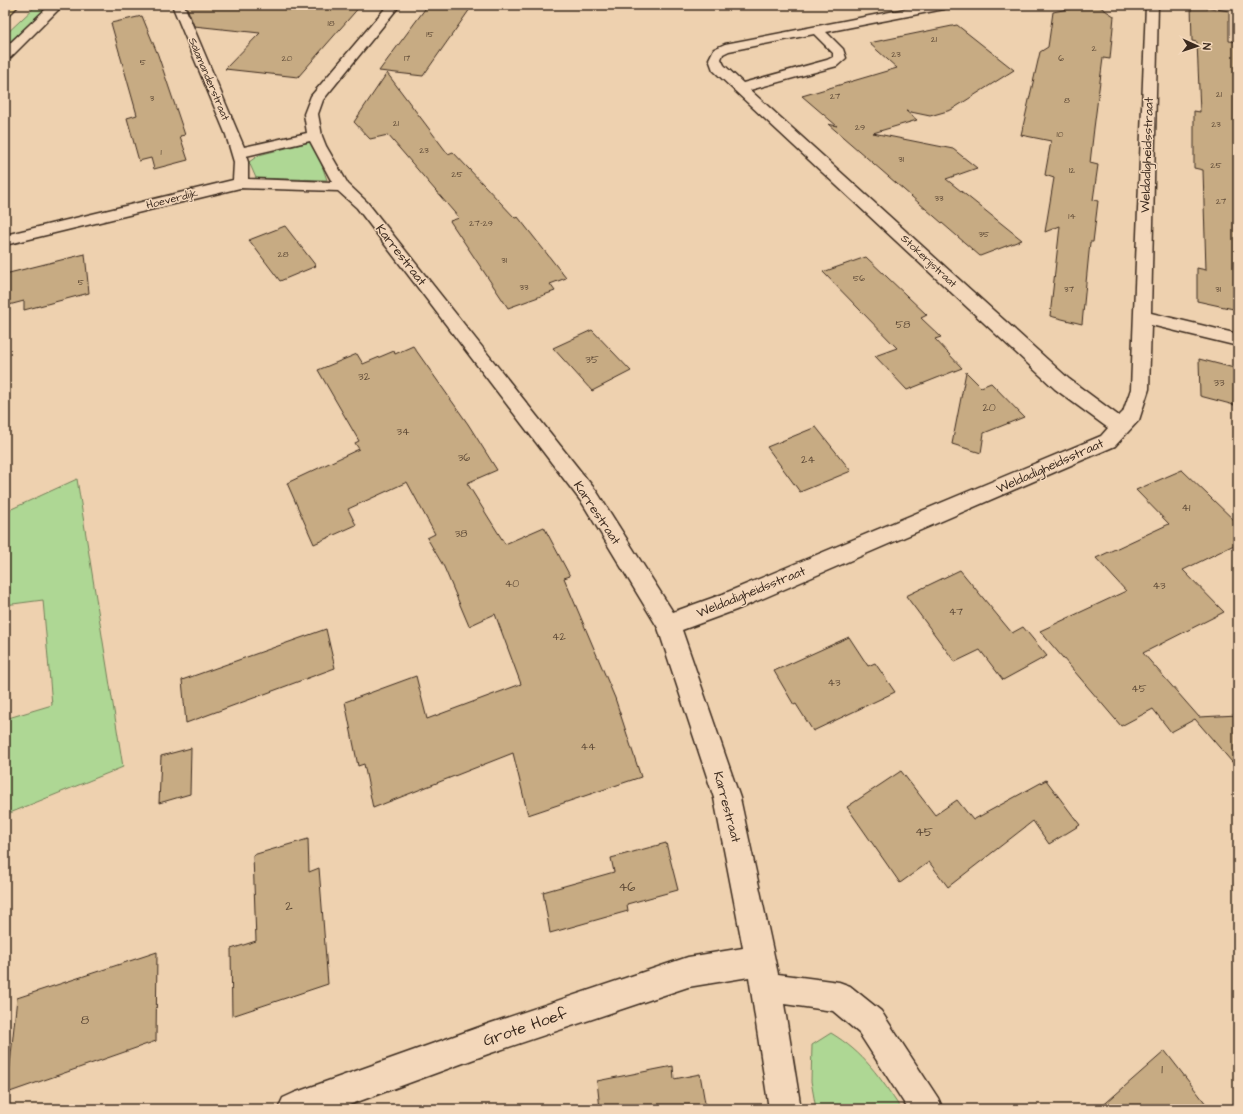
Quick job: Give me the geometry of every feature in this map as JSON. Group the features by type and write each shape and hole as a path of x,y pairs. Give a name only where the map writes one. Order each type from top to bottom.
{"highway":[{"path":"5,12 13,5"}],"street":[{"path":"5,55 57,5"},
{"name":"Salamanderstraat","path":"178,5 238,153 241,162 240,183"},
{"name":"Karrestraat","path":"394,5 316,99 311,114 315,136 342,187 362,205 590,498 668,624 727,798 763,974 785,1109"},
{"name":"Stokerijstraat","path":"944,5 725,48 718,52 715,59 718,67 740,88 1062,384 1121,428"},
{"name":"Weldadigheidsstraat","path":"668,624 728,602 1108,441 1132,415 1140,389 1141,317 1152,5"},
{"path":"740,88 832,63 840,58 839,52 817,30"},
{"path":"238,153 315,136"},
{"name":"Hoeverdijk","path":"5,240 240,183 342,187"},
{"path":"1141,317 1238,340"},
{"name":"Grote Hoef","path":"294,1109 488,1039 688,972 763,974 839,997 870,1022 927,1109"}],"green space":[{"path":"37,5 50,5 5,46 5,35"},
{"path":"310,142 319,157 327,180 256,178 249,162 259,155"},
{"path":"77,479 123,767 5,815 5,719 52,705 43,600 5,605 5,512"},
{"path":"831,1033 862,1057 886,1086 901,1109 816,1109 811,1081 812,1045"}],"building":[{"path":"186,5 361,5 298,77 225,69 260,33 194,26"},
{"path":"428,5 470,9 423,76 379,71"},
{"path":"1088,5 1097,5 1114,16 1110,59 1103,58 1090,163 1098,165 1093,200 1098,201 1093,242 1090,242 1082,324 1050,316 1060,226 1045,232 1054,178 1045,175 1051,141 1021,135 1040,52 1048,47 1053,12"},
{"path":"1191,5 1229,11 1229,41 1238,42 1238,310 1197,301 1197,268 1206,270 1203,170 1194,168 1194,111 1200,112 1197,42 1192,41"},
{"path":"142,16 158,55 185,135 180,136 188,160 154,169 151,158 139,161 127,118 137,115 111,23"},
{"path":"957,25 1014,70 951,110 930,116 906,111 917,120 873,133 953,149 977,168 946,179 1022,240 980,256 828,124 837,126 802,96 897,68 869,43"},
{"path":"387,73 448,154 453,152 515,218 518,217 566,278 550,284 555,291 508,308 450,221 459,218 388,135 370,139 354,122"},
{"path":"285,226 316,266 280,281 249,240"},
{"path":"85,254 89,293 24,310 24,301 5,306 5,274"},
{"path":"866,257 927,315 921,318 941,337 935,339 962,368 907,390 875,356 897,348 823,272"},
{"path":"592,330 631,371 592,391 553,348"},
{"path":"413,346 468,424 497,470 467,483 505,544 544,527 570,576 564,578 615,698 641,777 528,815 513,753 373,808 364,764 358,766 345,702 416,676 427,719 521,684 495,614 469,626 444,567 427,538 435,534 407,482 348,509 356,525 314,544 287,483 359,449 355,443 359,441 318,370 357,354 363,364 394,351 395,354"},
{"path":"1199,359 1238,369 1238,406 1200,396"},
{"path":"966,372 981,387 991,383 1024,417 984,433 981,453 952,444"},
{"path":"816,427 851,471 800,492 767,447"},
{"path":"1182,470 1238,524 1238,543 1183,570 1224,612 1143,653 1199,717 1238,715 1238,769 1195,719 1171,732 1153,709 1121,726 1040,631 1126,591 1096,558 1169,524 1136,490"},
{"path":"960,570 1012,633 1023,627 1047,656 1003,680 980,650 955,662 906,596"},
{"path":"326,629 335,668 186,723 182,680"},
{"path":"849,637 868,666 875,663 895,692 813,731 796,704 794,705 774,671"},
{"path":"191,748 190,794 159,803 161,756"},
{"path":"901,771 935,815 957,800 973,820 1046,780 1080,825 1049,844 1033,821 948,887 929,862 900,883 847,807"},
{"path":"308,839 309,872 319,868 328,984 232,1016 231,949 256,941 253,855"},
{"path":"666,843 678,890 627,904 628,911 550,933 543,892 614,872 611,858"},
{"path":"157,952 156,1041 7,1093 17,998"},
{"path":"1165,1051 1210,1109 1099,1109"},
{"path":"673,1066 674,1079 700,1074 706,1109 600,1109 597,1081"}]}
